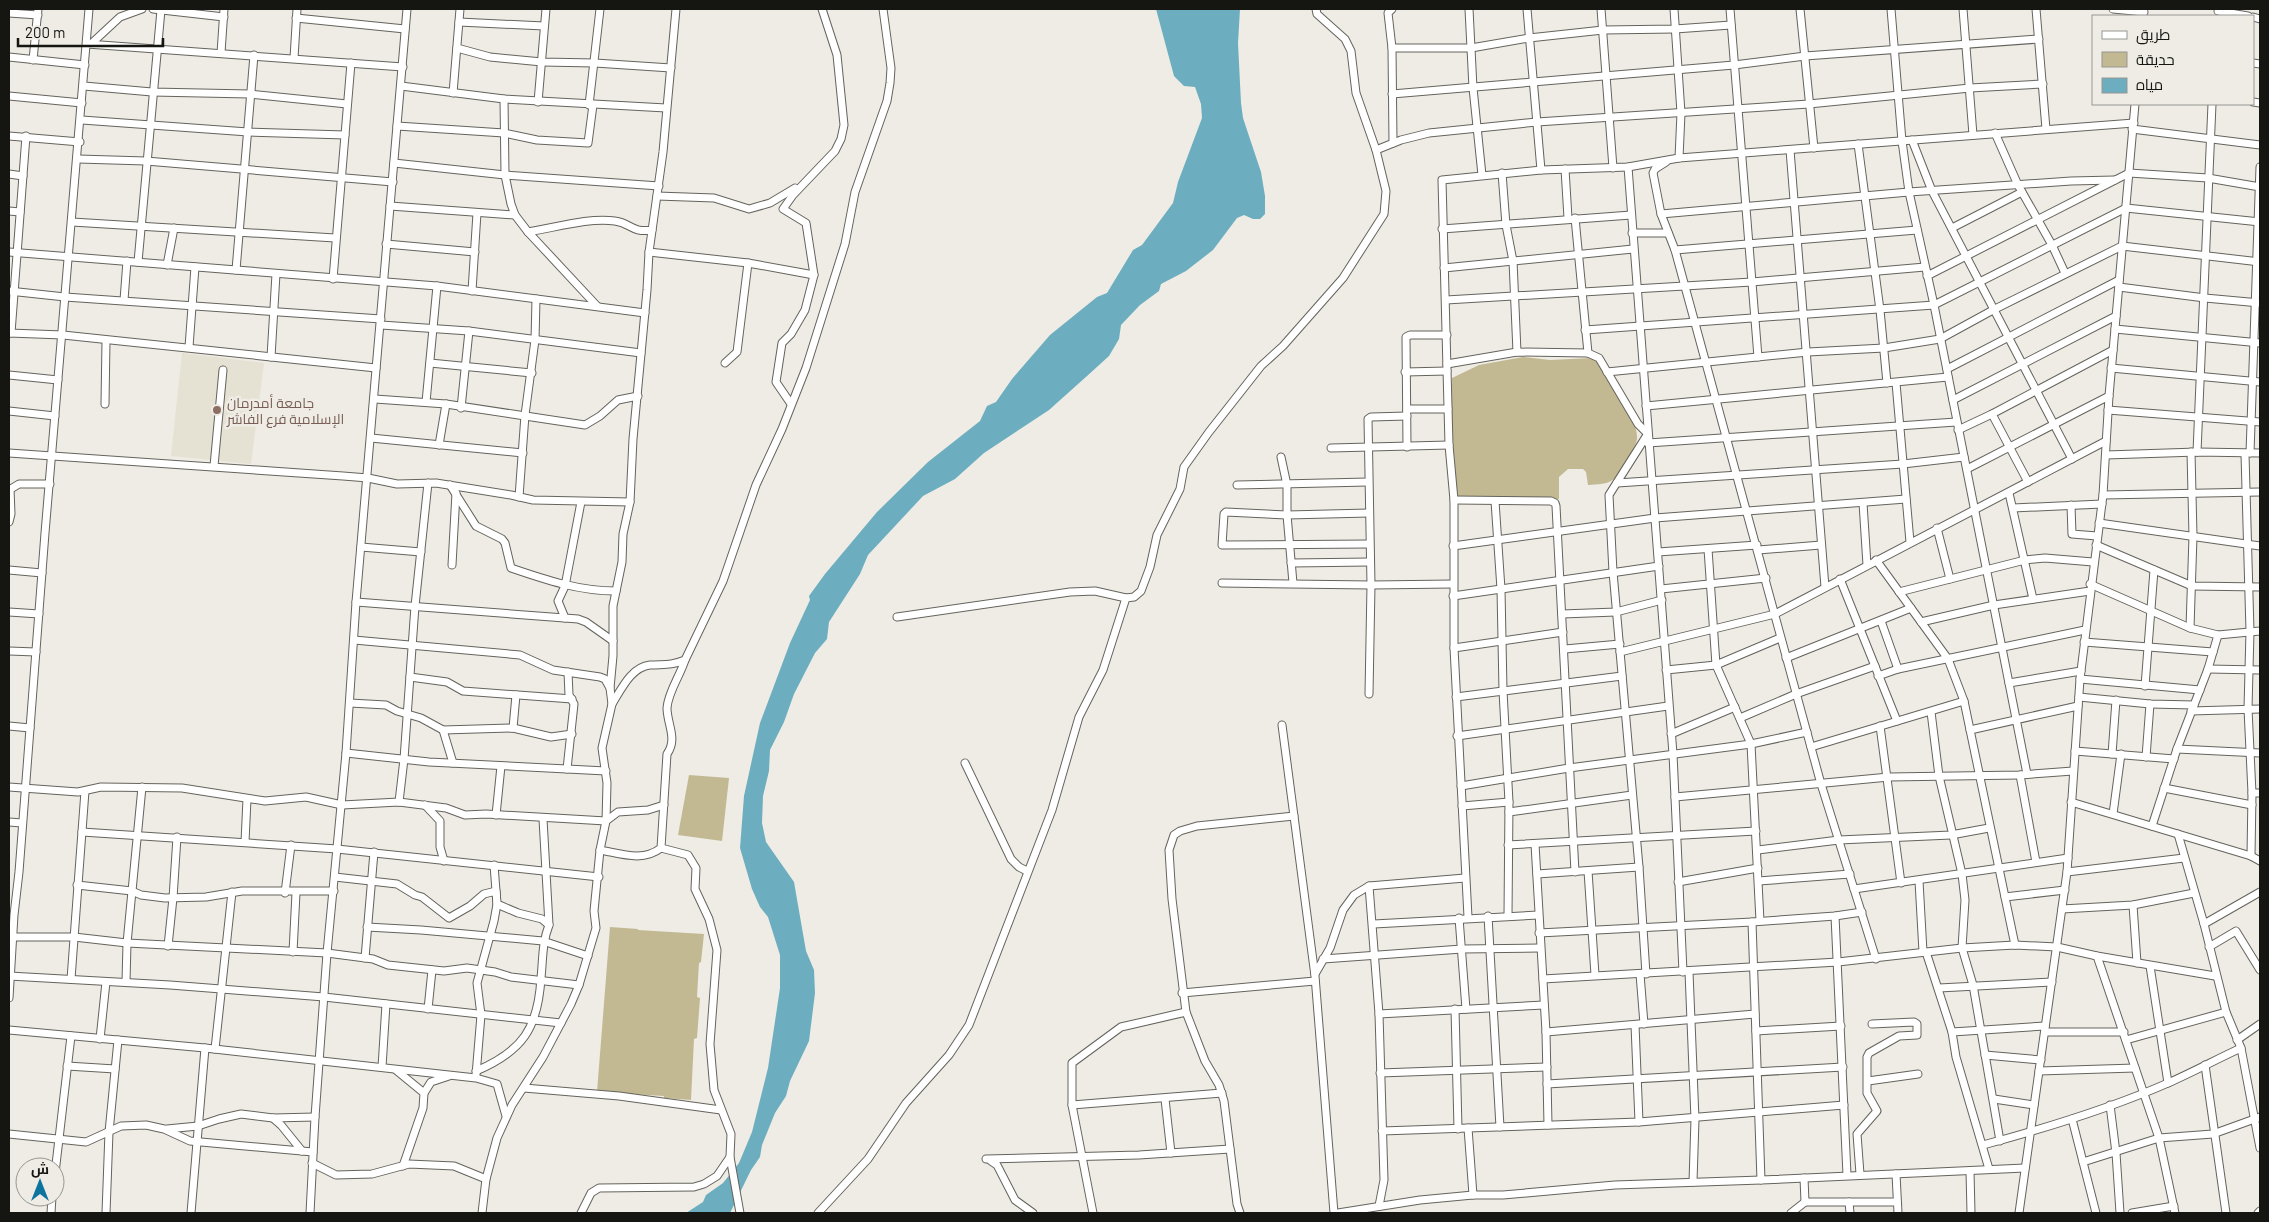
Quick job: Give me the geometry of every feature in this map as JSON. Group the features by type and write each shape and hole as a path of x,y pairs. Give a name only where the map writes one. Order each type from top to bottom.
{"street":[{"path":"9,998 11,915 22,823 85,66 90,43 89,9"},
{"path":"90,43 120,17 142,9"},
{"path":"138,262 156,48 157,9 224,17"},
{"path":"221,53 224,9"},
{"path":"294,58 297,9"},
{"path":"310,1213 327,953 342,805 356,602 375,399 386,244 407,9"},
{"path":"453,93 460,9"},
{"path":"538,102 546,9"},
{"path":"397,126 504,133 536,140 588,143 600,9"},
{"path":"612,704 610,688 613,663 613,606 622,562 623,534 630,502 649,252 659,186 676,9"},
{"path":"657,196 714,198 749,209 770,203 789,193 835,151 841,139 844,114 839,89 837,55 822,9"},
{"path":"600,850 643,857 653,854 661,848 667,754 672,741 668,715 669,699 685,660 723,581 756,485 806,368 845,244 855,192 887,101 891,68 883,9"},
{"path":"897,617 1070,592 1096,591 1126,598 1134,597 1141,591 1150,568 1157,535 1180,489 1184,467 1261,366 1283,346 1343,278 1384,214 1386,191 1376,150 1356,93 1351,51 1345,39 1317,14 1316,9"},
{"path":"1392,9 1388,13 1392,48 1393,143"},
{"path":"1469,9 1473,88 1482,175"},
{"path":"1528,9 1540,170"},
{"path":"1601,9 1613,168"},
{"path":"1674,9 1681,113 1679,158"},
{"path":"1730,9 1758,357"},
{"path":"1800,9 1814,148"},
{"path":"1891,9 1902,141 1909,192 1948,373 2016,718 2036,862"},
{"path":"1963,9 1973,135"},
{"path":"2036,9 2046,129"},
{"path":"2113,9 2144,12"},
{"path":"9,14 38,12 33,60"},
{"path":"2218,12 2240,15"},
{"path":"296,18 405,29"},
{"path":"459,22 544,26"},
{"path":"1392,48 1471,48 1529,38 1602,30 1675,29 1731,25"},
{"path":"1392,94 1734,65 1805,56 1966,46 2039,39"},
{"path":"90,43 403,67"},
{"path":"457,48 490,57 542,62 671,68"},
{"path":"236,270 254,55"},
{"path":"9,57 85,66"},
{"path":"333,278 351,63"},
{"path":"1376,150 1429,133 1536,122 1810,104 1970,88 2043,84"},
{"path":"84,86 152,92 250,94 347,104"},
{"path":"401,86 538,102 666,108"},
{"path":"9,96 82,103"},
{"path":"504,99 505,175 515,215 528,232 597,306"},
{"path":"2019,1213 2067,872 2080,679 2093,562 2103,495 2111,368 2135,105"},
{"path":"2190,628 2193,536 2192,492 2194,452 2200,418 2206,218 2212,105"},
{"path":"82,120 248,132 345,135"},
{"path":"1468,918 1457,736 1453,596 1454,500 1449,445 1442,180 1540,170 1628,167 1679,158 2046,129 2133,126 2260,145"},
{"path":"1995,133 2020,188 2066,273"},
{"path":"9,136 80,142"},
{"path":"26,136 20,212 12,253 10,333 63,335 376,368"},
{"path":"1912,140 1932,191 2072,459"},
{"path":"1858,144 1880,310 1887,383"},
{"path":"1790,150 1808,352 1817,506 1825,587"},
{"path":"78,158 146,161 392,182"},
{"path":"1669,160 1655,169 1653,173 1662,214 1675,250 1696,323 1821,784 1876,959"},
{"path":"394,163 505,175 659,186"},
{"path":"1628,167 1673,754 1681,926 1691,1020 1695,1119 1693,1182"},
{"path":"2071,802 2257,857 2249,754 2250,631 2245,492 2247,454 2257,382 2260,167"},
{"path":"1565,169 1588,353"},
{"path":"791,404 776,382 782,343 791,334 805,310 814,275 806,224 783,209 816,170"},
{"path":"1927,276 2129,173 2208,178 2260,187"},
{"path":"9,174 23,176"},
{"path":"1502,174 1506,225 1513,261 1517,352"},
{"path":"1662,214 1909,192 2020,188 2115,180"},
{"path":"1952,228 2020,188"},
{"path":"390,206 515,215"},
{"path":"1585,330 1755,320 1934,305 2126,208 2206,218 2259,222"},
{"path":"9,211 20,212"},
{"path":"472,291 477,212"},
{"path":"1442,229 1631,215"},
{"path":"528,232 606,221 622,223 638,231 652,230"},
{"path":"72,222 335,238"},
{"path":"167,264 174,228"},
{"path":"1675,250 1917,230"},
{"path":"1632,233 1668,233"},
{"path":"386,244 474,252"},
{"path":"1607,372 1808,352 1884,348 1940,339 1993,310 2122,246 2259,262"},
{"path":"1444,268 1633,250"},
{"path":"649,252 748,263 814,275"},
{"path":"12,253 437,286 645,313"},
{"path":"124,300 126,261"},
{"path":"725,363 737,352 748,263"},
{"path":"188,347 195,267"},
{"path":"1446,300 1752,282 1925,267"},
{"path":"271,357 276,274"},
{"path":"1646,406 1896,383 1948,373 2007,337 2119,284 2205,298 2258,302"},
{"path":"426,402 437,286"},
{"path":"11,291 65,297 274,311 469,331 640,352"},
{"path":"520,497 525,415 535,340 536,299"},
{"path":"1952,400 2116,316"},
{"path":"2115,330 2258,342"},
{"path":"461,408 469,331"},
{"path":"1407,447 1405,372 1407,335 1447,335"},
{"path":"105,404 106,341"},
{"path":"1648,444 1900,426 1957,426 1992,414 2113,350"},
{"path":"1405,372 1447,368 1517,352 1588,353 1599,358 1638,424 1647,434"},
{"path":"430,363 532,373"},
{"path":"2111,368 2257,382"},
{"path":"214,466 223,370"},
{"path":"9,376 58,380"},
{"path":"1896,383 1910,542"},
{"path":"375,399 446,404 461,408 525,415 585,425 600,416 618,400 638,396"},
{"path":"1967,469 2109,396"},
{"path":"439,445 446,404"},
{"path":"1369,694 1371,585 1368,482 1369,417 1448,409"},
{"path":"2108,410 2260,422"},
{"path":"9,411 55,416"},
{"path":"1992,414 2028,482"},
{"path":"1644,1024 1643,929 1616,612 1610,491 1617,483 1647,434"},
{"path":"371,438 523,452"},
{"path":"1564,649 1620,648 1664,642 1775,614 1974,508 2009,493 2106,441"},
{"path":"1331,448 1449,445"},
{"path":"2106,455 2194,452 2260,453"},
{"path":"9,453 368,478 397,484 428,483 450,485 533,500 630,502"},
{"path":"1281,457 1287,485 1286,515 1293,583"},
{"path":"1617,483 1903,464 1964,457"},
{"path":"1237,484 1287,485 1368,482"},
{"path":"398,802 404,759 415,606 428,483"},
{"path":"9,522 11,514 9,490 20,484 50,484"},
{"path":"450,485 476,526 502,539 505,543 511,568 565,586 597,591 616,591"},
{"path":"452,565 456,492"},
{"path":"2103,495 2260,492"},
{"path":"2009,493 2033,599"},
{"path":"1453,546 1498,541 1611,522 1906,499"},
{"path":"1454,500 1555,503 1561,580 1572,841 1575,872"},
{"path":"1495,500 1501,589 1503,691 1509,802 1508,916"},
{"path":"565,618 558,601 565,586 581,502"},
{"path":"1863,503 1867,565"},
{"path":"2013,508 2102,504"},
{"path":"2071,505 2072,534 2097,536"},
{"path":"1369,513 1286,515 1225,513 1222,545 1369,544"},
{"path":"2100,523 2260,546"},
{"path":"1937,528 1950,578"},
{"path":"2096,544 2192,586 2260,586"},
{"path":"1658,552 1821,545"},
{"path":"361,547 420,552"},
{"path":"1708,549 1716,665 1751,744 1758,850 1760,921"},
{"path":"1899,592 2025,560 2044,558 2093,562"},
{"path":"1876,560 1948,659 1964,701 1989,828 2015,944"},
{"path":"1291,563 1370,562"},
{"path":"1453,596 1659,566"},
{"path":"9,570 42,573"},
{"path":"2145,686 2154,570"},
{"path":"1661,589 1766,578"},
{"path":"1840,579 1897,721"},
{"path":"1222,583 1453,584"},
{"path":"1921,622 1994,605 2090,588 2150,609 2190,628 2218,635 2260,631"},
{"path":"818,1213 868,1159 906,1103 960,1041 977,1006 1061,785 1079,717 1103,670 1126,598"},
{"path":"1562,614 1616,612 1662,600"},
{"path":"356,602 565,618 586,622 612,641"},
{"path":"1786,658 1911,608"},
{"path":"9,612 38,614"},
{"path":"1881,621 1898,669"},
{"path":"1878,676 1898,669 2085,630"},
{"path":"1454,648 1563,632"},
{"path":"2152,826 2176,749 2208,669 2218,635"},
{"path":"1666,670 1716,665 1780,638"},
{"path":"354,640 520,654 549,669 600,677 605,679 610,688"},
{"path":"2084,642 2213,652"},
{"path":"9,651 36,652"},
{"path":"482,1213 486,1179 495,1144 506,1116 561,1023 579,985 596,928 594,911 599,877 600,850 606,822 606,771 603,740 612,704 630,677 638,669 649,665 673,665 685,660"},
{"path":"1740,718 1796,694 1874,666"},
{"path":"2208,669 2260,670"},
{"path":"2009,682 2081,671"},
{"path":"567,769 574,704 570,695 568,672"},
{"path":"1456,697 1622,676"},
{"path":"410,678 451,683 463,690 572,699"},
{"path":"2080,679 2200,690"},
{"path":"513,728 516,695"},
{"path":"2079,697 2193,708 2260,709"},
{"path":"2112,754 2116,700"},
{"path":"1811,747 1964,701"},
{"path":"350,703 381,704 421,718 443,730 513,728 551,737 572,734"},
{"path":"2146,757 2150,704"},
{"path":"1457,736 1568,722 1668,706"},
{"path":"1970,730 2016,718 2078,706"},
{"path":"1671,734 1735,707"},
{"path":"1932,712 1939,776 1951,835 1962,874 1965,900 1962,948 1974,985 2000,1141"},
{"path":"1282,725 1315,978 1334,1213"},
{"path":"9,726 30,728"},
{"path":"1880,726 1889,777 1901,883"},
{"path":"443,730 453,763"},
{"path":"1460,786 1569,768 1751,744 1807,732"},
{"path":"2176,749 2249,754 2260,753"},
{"path":"2075,750 2174,759"},
{"path":"346,753 453,763 606,771"},
{"path":"2113,814 2122,754"},
{"path":"965,763 1011,859 1019,867 1027,871"},
{"path":"496,815 501,766"},
{"path":"1675,797 1889,777 2024,775 2073,771"},
{"path":"9,787 85,791 102,787 190,788 247,799 265,800 306,797 342,805 398,802 446,808 465,815 496,815 606,822 618,812 648,810 664,805"},
{"path":"126,982 127,943 142,788"},
{"path":"2164,788 2252,805"},
{"path":"71,979 85,791"},
{"path":"2252,793 2260,793"},
{"path":"1509,812 1571,805 1632,795"},
{"path":"245,842 247,799"},
{"path":"1462,806 1509,802"},
{"path":"425,805 440,821 440,847 444,861"},
{"path":"1240,1213 1237,1204 1222,1093 1205,1061 1186,1012 1182,993 1168,850 1174,835 1180,831 1204,825 1294,816"},
{"path":"476,1075 506,1055 525,1036 535,1020 541,980 543,941 549,925 543,819"},
{"path":"9,822 22,823"},
{"path":"1758,850 1839,840 1951,835 1989,828"},
{"path":"1508,845 1636,839 1756,830"},
{"path":"82,832 374,852 599,877"},
{"path":"2178,834 2204,924 2215,976 2226,1012 2241,1048 2257,1118 2260,1148"},
{"path":"168,946 176,837"},
{"path":"1535,844 1546,1032 1548,1125"},
{"path":"285,893 291,845"},
{"path":"661,848 688,855 696,868 695,889 709,919 717,950 710,1044 714,1090 731,1134 730,1157 740,1213"},
{"path":"365,958 374,852"},
{"path":"1854,890 2068,858"},
{"path":"2067,872 2184,858"},
{"path":"494,865 497,904"},
{"path":"1537,874 1639,867"},
{"path":"1678,882 1758,868"},
{"path":"1588,871 1595,975"},
{"path":"1759,881 1850,874"},
{"path":"335,877 402,886 422,897 449,918 470,906 484,894 496,891 497,904 479,970 477,991 481,1015 476,1075"},
{"path":"1315,978 1333,940 1343,910 1354,895 1369,886 1465,878"},
{"path":"1919,881 1924,952 1939,988 1952,1032 1956,1057 1989,1169"},
{"path":"77,885 173,898 232,892 296,893 313,890 334,892"},
{"path":"1369,886 1374,924 1379,1014 1384,1180 1379,1206"},
{"path":"2005,897 2065,890"},
{"path":"215,1049 232,892"},
{"path":"2204,924 2260,892"},
{"path":"293,952 296,893"},
{"path":"2062,909 2133,905 2194,893"},
{"path":"497,904 518,913 542,919 549,925"},
{"path":"2133,905 2137,963"},
{"path":"1539,933 1592,932 1752,922 1835,916 1862,912"},
{"path":"1374,924 1488,916 1538,915"},
{"path":"1488,916 1500,1127"},
{"path":"1835,916 1847,1175"},
{"path":"1459,918 1466,1009"},
{"path":"1752,922 1761,1180"},
{"path":"367,928 421,930 543,941 588,956"},
{"path":"2209,947 2236,930 2260,970"},
{"path":"10,937 74,937 168,946 327,953 365,958 388,965 432,970 479,970 511,978 579,985"},
{"path":"1543,979 1838,962 2015,944 2057,947 2150,966 2215,976"},
{"path":"1323,959 1462,949 1540,948"},
{"path":"2097,956 2159,1138 2175,1210 2132,1213"},
{"path":"2150,966 2168,1083"},
{"path":"428,1008 432,970"},
{"path":"9,976 126,982 324,997 561,1023"},
{"path":"1182,993 1315,978"},
{"path":"100,1039 106,982"},
{"path":"1939,988 2052,982"},
{"path":"382,1067 386,1004"},
{"path":"1379,1014 1544,1005"},
{"path":"1455,1010 1458,1129"},
{"path":"1093,1213 1072,1105 1072,1066 1074,1061 1121,1027 1186,1012"},
{"path":"2126,1040 2226,1012"},
{"path":"1546,1032 1755,1014"},
{"path":"1898,1023 1898,1036"},
{"path":"1860,1174 1857,1134 1877,1111 1867,1093 1866,1057 1870,1051 1898,1036 1918,1036 1916,1023 1872,1024"},
{"path":"2237,1040 2260,1024"},
{"path":"1635,1025 1639,1122"},
{"path":"1756,1031 1841,1026"},
{"path":"1952,1032 1981,1029 2045,1029 2124,1032"},
{"path":"9,1030 215,1049 451,1075 476,1075 497,1084 506,1116"},
{"path":"57,1157 71,1036"},
{"path":"106,1213 109,1132 118,1040"},
{"path":"191,1213 205,1048"},
{"path":"1983,1145 2030,1133 2110,1106 2168,1083 2241,1048"},
{"path":"1985,1055 2041,1060"},
{"path":"2204,1065 2226,1213"},
{"path":"68,1066 115,1069"},
{"path":"1380,1073 1547,1067"},
{"path":"1547,1084 1843,1067"},
{"path":"2039,1071 2135,1068"},
{"path":"395,1069 424,1093"},
{"path":"1868,1081 1918,1074"},
{"path":"403,1166 423,1108 424,1093 431,1082 451,1075"},
{"path":"524,1088 619,1096 721,1110"},
{"path":"1072,1105 1222,1093"},
{"path":"1164,1099 1171,1153"},
{"path":"1994,1099 2034,1105"},
{"path":"1382,1131 1695,1119 1844,1105"},
{"path":"2110,1106 2116,1153 2120,1213"},
{"path":"9,1134 86,1142 121,1126 133,1124 164,1129 198,1126 241,1114 273,1118 315,1117"},
{"path":"273,1118 281,1125 302,1152"},
{"path":"2083,1162 2159,1138 2214,1134 2257,1118"},
{"path":"2072,1119 2096,1213"},
{"path":"1468,1128 1473,1195"},
{"path":"164,1129 185,1140 197,1142 313,1152"},
{"path":"1032,1213 1019,1204 1010,1193 997,1165 986,1159 1171,1153 1230,1149"},
{"path":"581,1213 591,1193 599,1188 694,1187 704,1184 717,1176 730,1157"},
{"path":"312,1163 336,1175 372,1174 403,1166 454,1166 486,1179"},
{"path":"1338,1213 1379,1206 1473,1195 1615,1185 2025,1168"},
{"path":"1970,1170 1972,1213"},
{"path":"1896,1174 1898,1213"},
{"path":"1804,1178 1805,1202"},
{"path":"1791,1213 1805,1202 1897,1202"},
{"path":"1849,1202 1850,1213"}],"shaded area":[{"name":"جامعة أمدرمان الإسلامية فرع الفاشر","path":"182,353 264,363 251,464 171,456"}],"green space":[{"path":"1523,357 1550,360 1592,358 1599,364 1629,411 1636,431 1637,439 1634,449 1618,475 1606,483 1588,485 1586,472 1583,469 1568,469 1559,477 1559,499 1457,497 1452,425 1452,378 1479,365"},
{"path":"689,775 729,778 722,841 678,835"},
{"path":"610,927 704,934 701,962 699,963 697,997 700,998 697,1038 694,1039 691,1100 664,1098 664,1096 597,1092"}],"water":[{"path":"1156,9 1240,9 1238,43 1241,103 1243,118 1261,172 1265,196 1265,214 1260,219 1253,219 1244,215 1237,218 1213,250 1186,271 1161,284 1159,291 1140,305 1121,325 1119,339 1109,356 1049,410 984,453 955,479 923,496 868,555 860,574 829,622 827,639 815,653 794,694 784,722 770,750 769,771 763,796 762,823 766,842 794,882 806,951 814,970 815,993 809,1041 790,1081 786,1096 775,1113 762,1145 760,1157 751,1170 730,1213 686,1213 703,1202 706,1195 723,1183 739,1163 752,1132 768,1068 780,988 780,955 768,917 760,907 752,889 740,848 744,796 760,723 790,643 810,600 809,596 877,512 928,462 980,421 987,406 996,402 1012,379 1050,335 1097,297 1107,293 1133,250 1142,245 1173,203 1178,182 1202,118 1201,104 1195,87 1184,86 1174,76"}],"place":[{"name":"جامعة أمدرمان الإسلامية فرع الفاشر","path":"217,410"}]}
